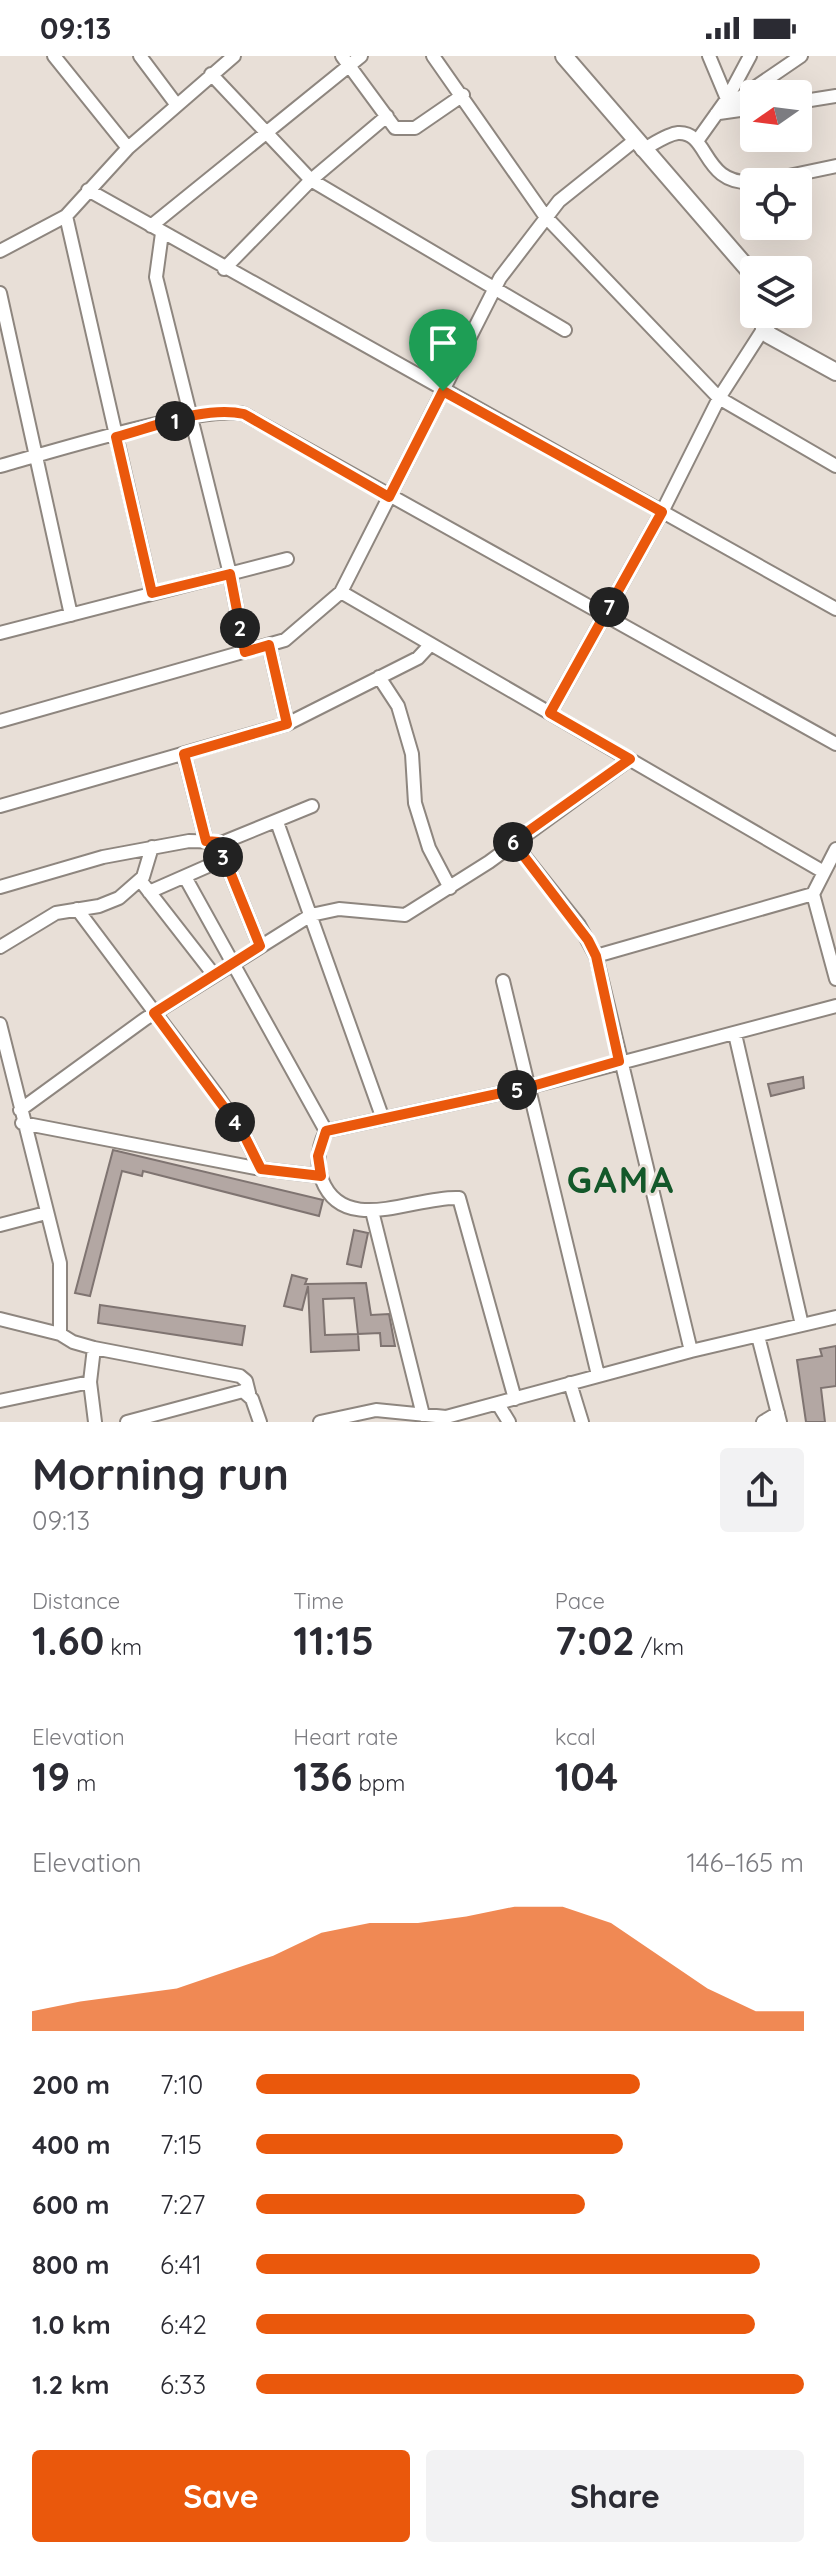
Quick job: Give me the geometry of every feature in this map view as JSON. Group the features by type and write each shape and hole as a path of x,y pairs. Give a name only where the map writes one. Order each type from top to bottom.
{"street":[{"path":"54,56 128,148"},
{"path":"140,56 176,104"},
{"path":"0,251 66,216 128,148 234,56"},
{"path":"245,652 230,574 156,277 156,230 346,60 361,56"},
{"path":"433,56 545,216 719,398 836,466"},
{"path":"564,56 740,260"},
{"path":"709,56 727,99"},
{"path":"697,141 727,99 750,56"},
{"path":"716,114 801,56"},
{"path":"346,60 395,128 415,128 463,95"},
{"path":"211,74 311,180 565,330"},
{"path":"812,100 836,96"},
{"path":"716,114 740,110"},
{"path":"224,269 311,180 387,116"},
{"path":"0,721 269,645 302,629 341,592 496,287 545,216 638,145 678,133 697,141 723,177 731,183 740,183"},
{"path":"812,171 836,166"},
{"path":"88,190 224,269 836,609"},
{"path":"66,216 152,593"},
{"path":"0,293 71,615"},
{"path":"550,713 662,512 719,398 762,328"},
{"path":"768,328 769,335 836,372"},
{"path":"0,466 192,417 233,411 244,414 836,744"},
{"path":"0,633 287,559"},
{"path":"341,592 822,871"},
{"path":"0,806 287,724 418,658 431,644"},
{"path":"269,645 287,724"},
{"path":"379,677 398,706 412,754 415,803 429,848 450,888"},
{"path":"184,754 212,842 224,859 260,946"},
{"path":"21,1117 154,1013 311,915 339,909 405,915 450,888 630,759"},
{"path":"0,887 103,857 152,847 242,837 312,806"},
{"path":"277,822 383,1119"},
{"path":"513,842 579,925 596,956 691,1351"},
{"path":"0,947 56,913 119,898 140,880 152,847"},
{"path":"836,849 822,871 813,894 836,979"},
{"path":"149,892 224,859"},
{"path":"185,877 326,1131 318,1156 328,1194 341,1205 372,1211 459,1198 515,1399"},
{"path":"140,880 214,975"},
{"path":"596,956 813,894"},
{"path":"77,909 243,1133 261,1169"},
{"path":"503,981 598,1375"},
{"path":"326,1131 529,1087 836,1006"},
{"path":"0,1024 60,1263 60,1334"},
{"path":"735,1034 802,1325"},
{"path":"21,1117 261,1169 321,1176"},
{"path":"372,1211 423,1415"},
{"path":"0,1225 46,1213"},
{"path":"320,1422 376,1410 446,1417 691,1351 836,1317"},
{"path":"0,1319 60,1334 73,1342 94,1348 240,1376 246,1381 260,1422"},
{"path":"758,1336 779,1418 763,1422"},
{"path":"94,1348 90,1382 95,1422"},
{"path":"0,1401 90,1382"},
{"path":"570,1383 582,1422"},
{"path":"127,1422 243,1391 249,1393"},
{"path":"498,1404 509,1422"}],"building":[{"path":"803,1077 804,1088 771,1096 768,1084"},
{"path":"113,1150 323,1200 319,1216 143,1171 142,1176 122,1171 90,1296 75,1293"},
{"path":"354,1230 368,1233 361,1267 347,1264"},
{"path":"292,1275 307,1279 305,1284 366,1283 371,1315 389,1314 395,1346 381,1346 380,1333 358,1334 359,1350 311,1352 308,1286 302,1310 284,1306","holes":["354,1298 358,1334 325,1335 323,1299"]},
{"path":"100,1305 245,1326 242,1345 98,1323"},
{"path":"836,1346 836,1386 821,1388 825,1422 806,1422 797,1360 822,1356 820,1349"}],"district":[{"name":"GAMA","path":"621,1180"}],"route":[{"path":"443,391 662,512 550,713 630,759 513,842 579,925 596,956 619,1061 529,1087 326,1131 318,1156 321,1176 261,1169 243,1133 154,1013 260,946 218,842 206,841 184,754 287,724 269,645 245,652 230,574 152,593 116,437 192,417 233,411 244,414 389,497 443,391"}]}
